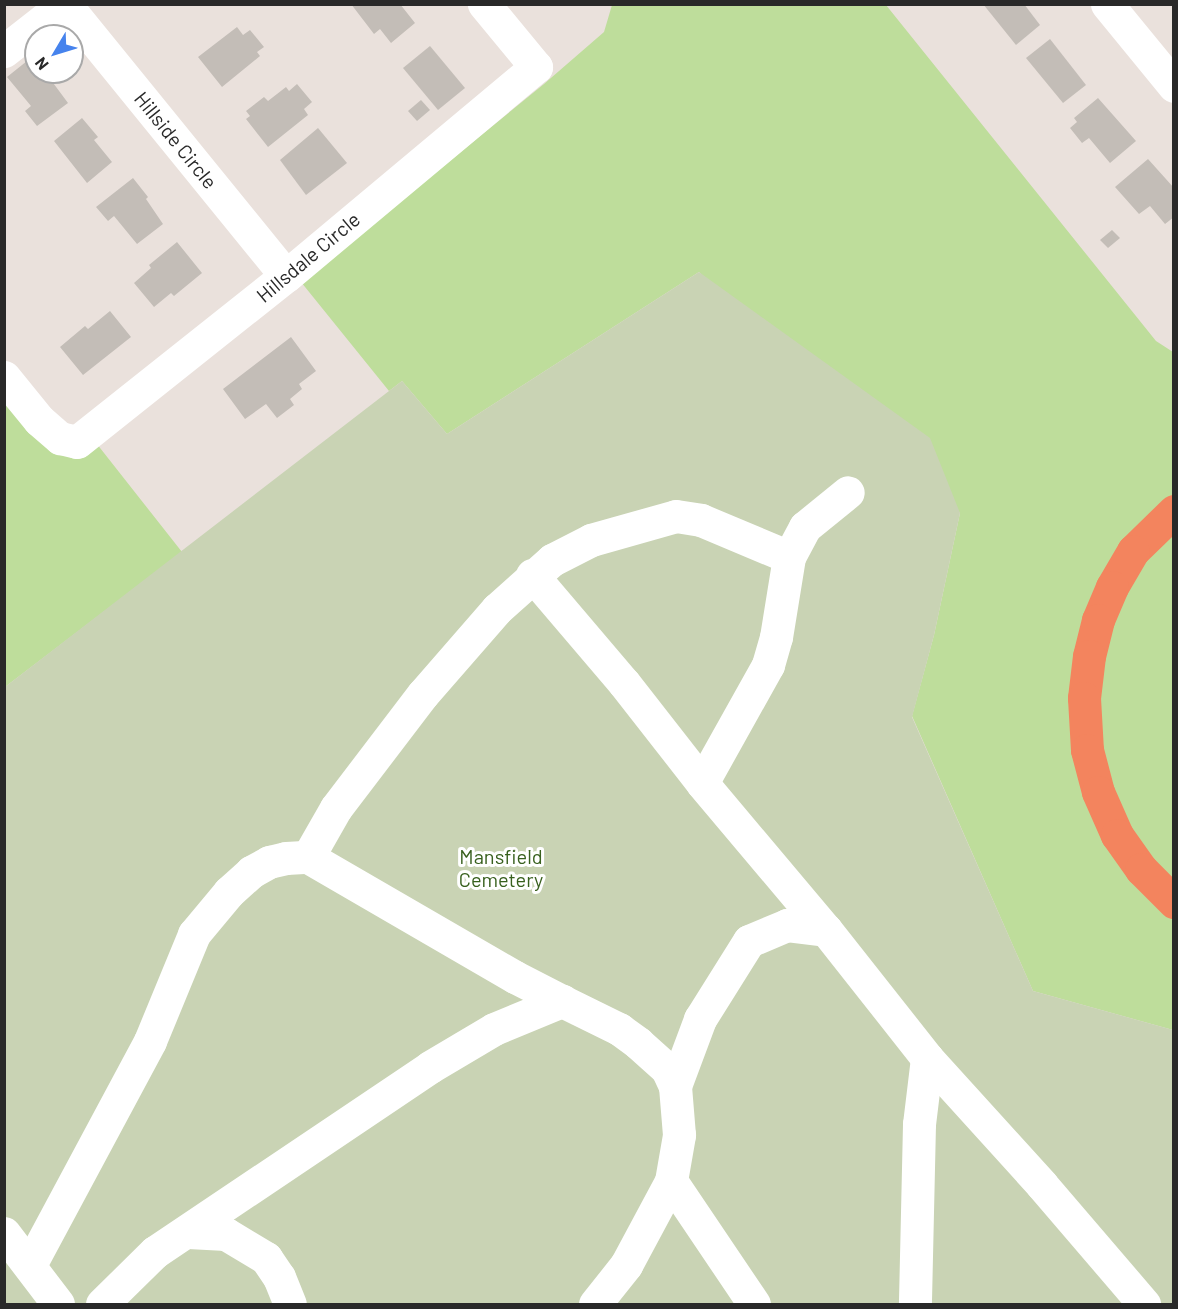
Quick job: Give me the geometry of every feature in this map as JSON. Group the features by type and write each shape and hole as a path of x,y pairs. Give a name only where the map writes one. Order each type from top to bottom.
{"highway":[{"path":"1173,511 1132,551 1112,587 1098,620 1089,656 1084,698 1087,750 1098,792 1117,835 1141,869 1173,902"}],"street":[{"path":"4,51 64,4"},
{"name":"Hillside Circle","path":"64,4 286,276"},
{"name":"Hillsdale Circle","path":"4,377 39,420 60,438 77,442 286,276 536,67 484,4"},
{"path":"1107,4 1173,86"},
{"path":"702,783 768,665 776,637 789,557 805,527 848,492"},
{"path":"308,857 336,808 423,694 498,609 532,575 559,555 591,540 676,516 701,520 789,557"},
{"path":"532,575 624,683 702,783 826,930 927,1058 1042,1185 1144,1305"},
{"path":"30,1266 150,1041 194,934 211,911 250,872 269,862 286,858 308,857 514,977 619,1029 667,1068 675,1086 679,1135 671,1181 626,1265 595,1305"},
{"path":"675,1086 700,1019 749,941 787,925 826,930"},
{"path":"102,1305 156,1252 439,1061 494,1029 562,1001"},
{"path":"915,1305 919,1124 927,1058"},
{"path":"671,1181 754,1305"},
{"path":"188,1232 226,1234 266,1258 279,1277 290,1305"},
{"path":"4,1233 58,1305"}],"green space":[{"path":"612,5 886,5 1156,341 1173,352 1173,1030 1033,991 912,716 934,635 960,513 699,272 447,434 402,381 389,391 301,282 544,84 604,32"},
{"name":"Mansfield Cemetery","path":"699,272 930,438 960,513 934,635 912,717 1033,991 1173,1030 1173,1304 5,1304 5,687 402,381 447,434"},
{"path":"5,380 37,422 93,439 182,552 5,687"}],"building":[{"path":"351,4 400,4 415,23 391,43 380,29 374,34"},
{"path":"983,4 1024,4 1040,25 1016,45"},
{"path":"237,27 243,35 250,30 264,47 257,52 260,56 222,87 198,57"},
{"path":"1050,39 1086,85 1063,103 1026,58"},
{"path":"430,46 465,88 438,110 403,68"},
{"path":"24,63 24,84 54,84 68,103 37,126 25,111 31,106 7,77"},
{"path":"297,84 312,102 304,109 308,115 268,147 246,119 250,116 246,111 264,97 268,101 286,87 289,91"},
{"path":"1098,98 1136,141 1110,163 1089,138 1082,143 1070,128 1077,122 1074,118"},
{"path":"421,100 430,110 417,121 408,111"},
{"path":"82,118 98,137 94,140 112,162 87,183 54,141"},
{"path":"318,128 347,163 306,195 280,160"},
{"path":"1148,159 1174,188 1174,217 1165,224 1150,206 1139,214 1115,187"},
{"path":"133,178 148,197 146,199 163,224 137,244 114,216 108,221 96,207"},
{"path":"1112,230 1120,238 1108,248 1100,240"},
{"path":"177,242 202,273 174,296 171,293 154,307 134,283 151,268 149,265"},
{"path":"110,311 131,337 83,375 60,347 85,326 88,329"},
{"path":"291,337 316,371 299,384 302,389 290,399 294,405 277,418 266,404 245,419 223,389"}]}
